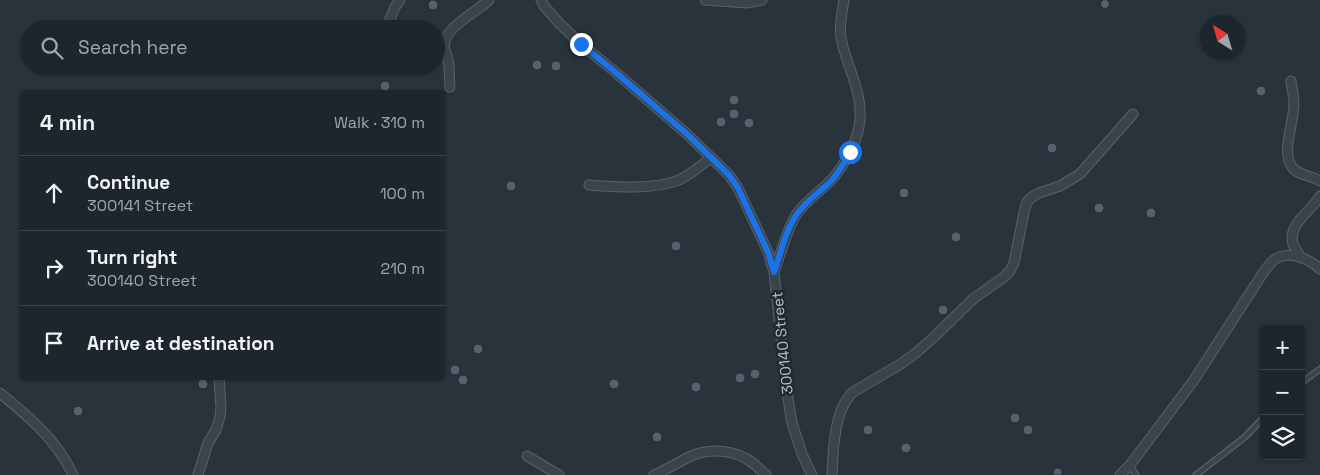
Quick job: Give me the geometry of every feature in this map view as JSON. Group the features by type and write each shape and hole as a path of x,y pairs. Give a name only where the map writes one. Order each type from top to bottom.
{"street":[{"path":"390,20 400,0"},
{"path":"445,44 452,30 463,19 489,0"},
{"name":"300140 Street","path":"541,0 558,23 711,157 729,175 738,188 768,252 774,272 792,423 802,454 812,475"},
{"path":"705,0 747,3 762,0"},
{"path":"774,272 788,230 797,214 810,199 831,181 841,168 850,152 859,128 861,106 840,35 844,0"},
{"path":"445,51 448,59 450,87"},
{"path":"1291,81 1294,105 1288,144 1288,158 1292,167 1300,174 1316,178 1320,181"},
{"path":"832,475 837,427 841,408 847,397 916,353 934,338 972,299 1004,276 1014,263 1022,220 1028,202 1040,192 1060,186 1080,174 1133,114"},
{"path":"589,185 636,187 664,183 677,180 692,172 711,157"},
{"path":"1301,258 1292,236 1294,228 1320,196"},
{"path":"1120,475 1130,465 1194,380 1269,265 1280,256 1291,256 1306,260 1320,269"},
{"path":"198,475 208,443 216,430 220,417 219,380"},
{"path":"0,393 48,438 68,464 73,475"},
{"path":"654,475 690,457 706,452 719,451 746,458 766,475"},
{"path":"527,456 559,475"}],"lane":[{"path":"1305,380 1320,369"},
{"path":"1196,475 1260,421"},
{"path":"1130,465 1136,475"}],"building":[{"path":"1105,-1 1110,4 1105,9 1100,4"},
{"path":"431,0 435,0 438,5 437,9 431,10 428,7 428,3"},
{"path":"535,60 539,60 542,65 541,69 535,70 532,67 532,63"},
{"path":"554,61 558,61 561,66 560,70 554,71 551,68 551,64"},
{"path":"383,81 387,81 390,84 390,88 388,90 380,88 380,84"},
{"path":"1259,86 1263,86 1266,91 1263,96 1259,96 1256,93 1256,89"},
{"path":"732,95 736,95 739,100 736,105 732,105 729,102 729,98"},
{"path":"732,109 736,109 739,114 738,118 732,119 729,116 729,112"},
{"path":"719,117 723,117 726,122 723,127 719,127 716,124 716,120"},
{"path":"747,118 751,118 754,123 751,128 747,128 744,125 744,121"},
{"path":"1050,143 1054,143 1057,148 1056,152 1050,153 1047,150 1047,146"},
{"path":"509,181 513,181 516,186 515,190 509,191 506,188 506,184"},
{"path":"902,188 906,188 909,193 908,197 902,198 899,195 899,191"},
{"path":"1097,203 1101,203 1104,208 1101,213 1097,213 1094,210 1094,206"},
{"path":"1149,208 1153,208 1156,213 1155,217 1149,218 1146,215 1146,211"},
{"path":"954,232 958,232 961,237 960,241 954,242 951,239 951,235"},
{"path":"674,241 678,241 681,246 678,251 674,251 671,248 671,244"},
{"path":"941,305 945,305 948,310 947,314 941,315 938,312 938,308"},
{"path":"476,344 480,344 483,349 482,353 476,354 473,351 473,347"},
{"path":"453,365 457,365 460,370 457,375 453,375 450,372 450,368"},
{"path":"753,369 757,369 760,374 759,378 753,379 750,376 750,372"},
{"path":"738,373 742,373 745,378 744,382 738,383 735,380 735,376"},
{"path":"461,375 465,375 468,380 465,385 461,385 458,382 458,378"},
{"path":"612,379 616,379 619,384 616,389 612,389 609,386 609,382"},
{"path":"199,380 207,380 207,388 199,388"},
{"path":"694,382 698,382 701,387 698,392 694,392 691,389 691,385"},
{"path":"76,406 80,406 83,411 82,415 76,416 73,413 73,409"},
{"path":"1013,413 1017,413 1020,418 1017,423 1013,423 1010,420 1010,416"},
{"path":"866,425 870,425 873,430 870,435 866,435 863,432 863,428"},
{"path":"1026,425 1030,425 1033,430 1030,435 1026,435 1023,432 1023,428"},
{"path":"655,432 659,432 662,437 659,442 655,442 652,439 652,435"},
{"path":"904,443 908,443 911,448 910,452 904,453 901,450 901,446"},
{"path":"1056,468 1062,470 1062,475 1053,475"}],"route":[{"path":"581,44 687,134 729,175 738,188 768,252 774,272 788,230 797,214 810,199 831,181 850,152"}]}
